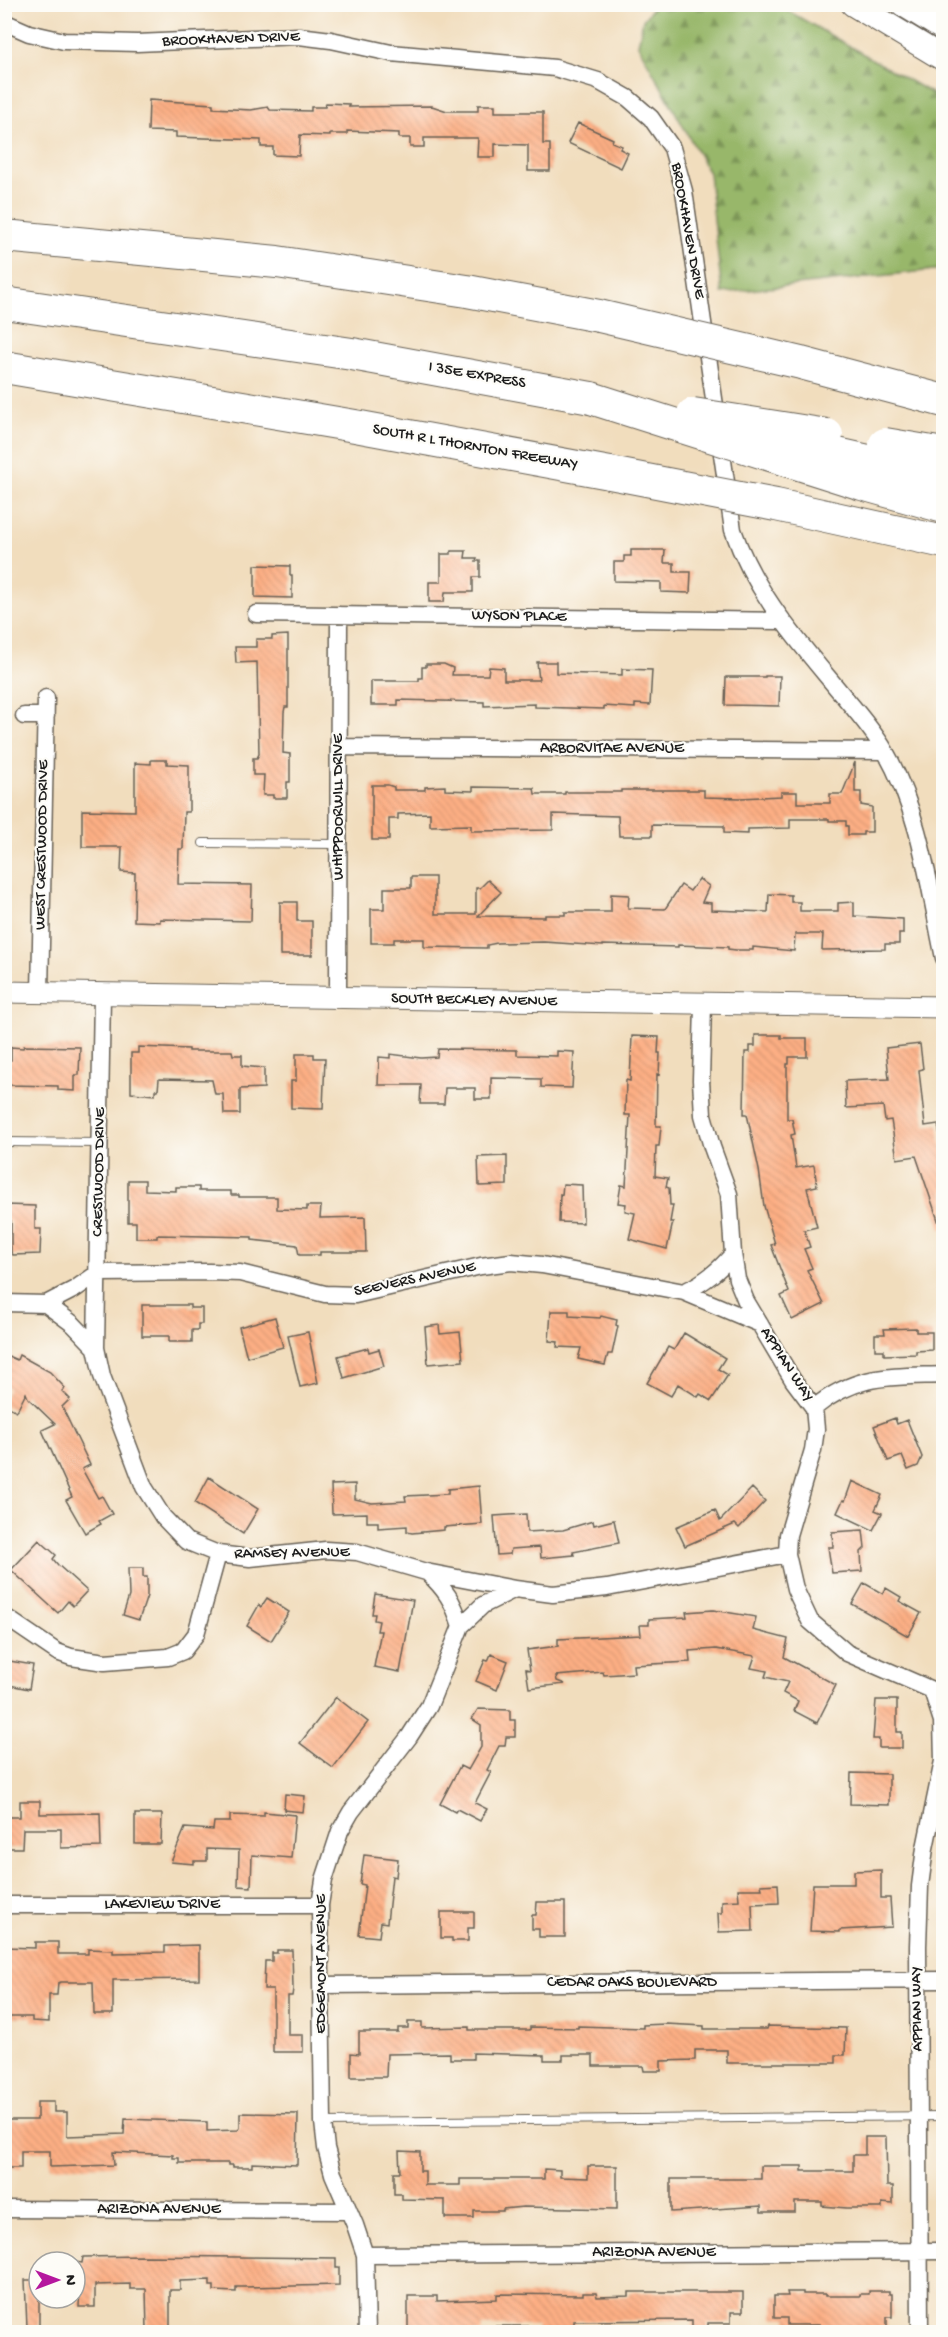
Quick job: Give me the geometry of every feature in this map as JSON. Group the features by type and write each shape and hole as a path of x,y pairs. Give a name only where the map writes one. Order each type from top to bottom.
{"highway":[{"path":"4,236 277,262 467,291 599,316 801,363 944,401"},
{"name":"I 35E EXPRESS","path":"4,303 352,354 591,398 944,478"},
{"name":"SOUTH R L THORNTON FREEWAY","path":"4,367 354,426 610,473 776,505 944,542"},
{"path":"591,398 944,454"},
{"path":"591,398 862,484 944,507"}],"main road":[{"path":"853,4 944,58"},
{"path":"903,4 944,29"}],"street":[{"name":"BROOKHAVEN DRIVE","path":"4,22 29,33 64,41 137,43 299,36 332,40 391,53 555,68 598,81 628,98 651,118 672,148 684,191 733,530 741,554 760,590 782,621 868,726 885,751 905,791 915,822 944,957"},
{"name":"WYSON PLACE","path":"256,614 782,621"},
{"name":"WHIPPOORWILL DRIVE","path":"338,998 339,615"},
{"name":"WEST CRESTWOOD DRIVE","path":"40,993 46,698"},
{"path":"24,716 46,716"},
{"name":"ARBORVITAE AVENUE","path":"340,747 885,751"},
{"name":"SOUTH BECKLEY AVENUE","path":"4,993 944,1007"},
{"name":"CRESTWOOD DRIVE","path":"102,995 96,1348 102,1376 144,1487 163,1517 186,1541 218,1554"},
{"name":"APPIAN WAY","path":"703,1005 701,1080 704,1115 712,1147 729,1194 737,1279 746,1300 799,1390 814,1408 816,1429 813,1450 788,1535 787,1554 795,1589 810,1621 828,1639 847,1653 866,1663 938,1691 942,1721 943,1761 925,1848 920,1886 918,1980 920,2332"},
{"path":"684,1292 719,1271 733,1254"},
{"name":"SEEVERS AVENUE","path":"98,1273 240,1273 325,1294 355,1295 481,1266 511,1262 542,1265 684,1292 760,1324"},
{"path":"4,1303 46,1304 75,1289 98,1273"},
{"path":"46,1304 73,1324 96,1348"},
{"path":"814,1408 830,1395 863,1380 944,1375"},
{"name":"RAMSEY AVENUE","path":"4,1616 57,1652 71,1657 105,1662 168,1657 183,1651 196,1634 218,1554 250,1558 326,1550 357,1552 426,1572 553,1594 582,1592 787,1554"},
{"path":"426,1572 443,1587 454,1605 461,1626"},
{"name":"EDGEMONT AVENUE","path":"367,2332 365,2255 333,2174 326,2148 323,2122 320,1905 324,1880 340,1831 351,1812 409,1737 429,1706 461,1626 483,1605 515,1589"},
{"name":"LAKEVIEW DRIVE","path":"4,1905 320,1905"},
{"name":"CEDAR OAKS BOULEVARD","path":"321,1985 944,1980"},
{"name":"ARIZONA AVENUE","path":"4,2209 349,2211"},
{"name":"ARIZONA AVENUE","path":"365,2255 944,2251"}],"lane":[{"path":"202,843 339,844"},
{"path":"4,1143 101,1143"},
{"path":"323,2122 944,2116"}],"green space":[{"path":"656,4 778,5 943,100 943,269 722,293 709,173 638,45 643,20"}],"building":[{"path":"149,100 213,104 213,108 251,110 268,107 270,110 311,111 311,107 325,107 326,103 349,104 349,107 432,106 447,111 478,111 478,105 495,105 495,112 543,112 543,144 550,144 550,171 528,171 528,145 495,144 495,157 477,157 478,138 424,138 424,147 410,147 410,138 399,138 399,133 347,131 347,134 330,134 330,136 300,135 299,156 273,155 273,147 261,147 261,140 176,137 176,132 148,131"},
{"path":"578,123 613,139 612,142 622,146 620,149 628,153 621,168 568,143"},
{"path":"631,550 665,550 664,563 674,563 674,572 691,572 690,593 661,592 661,582 614,581 614,562 624,562 624,556 631,556"},
{"path":"451,551 466,551 465,558 477,558 476,561 480,561 480,577 473,577 473,592 445,592 444,602 429,602 429,582 441,582 441,554 451,554"},
{"path":"255,565 290,566 292,598 255,597"},
{"path":"288,635 288,707 285,707 284,712 283,753 290,754 290,782 287,782 287,798 273,798 273,795 263,795 264,775 253,775 253,758 257,758 259,754 257,662 236,663 235,647 256,647 256,639 272,639 272,636"},
{"path":"537,662 556,662 556,673 622,675 622,669 652,670 650,705 635,704 635,708 604,706 604,709 535,707 535,704 484,706 484,702 398,700 398,705 371,705 371,681 419,681 419,678 422,678 422,667 426,667 426,664 444,664 453,668 452,675 488,675 489,667 504,668 504,680 539,680"},
{"path":"780,676 779,706 725,705 726,677"},
{"path":"151,760 167,760 167,764 189,765 189,812 184,812 183,849 179,849 178,884 252,885 251,921 160,919 160,922 134,921 135,873 121,872 122,847 82,847 82,810 135,811 135,763 151,764"},
{"path":"855,762 855,792 861,792 861,805 872,807 872,832 863,832 863,835 848,835 846,821 790,819 790,828 748,829 748,834 724,833 724,826 652,825 652,836 619,836 618,816 553,814 553,830 471,831 471,825 430,826 430,813 398,814 398,819 389,819 389,840 372,840 372,785 388,785 394,787 394,790 425,790 425,787 445,786 445,790 473,791 473,787 534,788 535,794 621,792 621,790 704,790 704,797 741,798 781,796 781,792 797,792 797,803 830,803 830,794 842,794"},
{"path":"411,877 435,877 435,914 476,914 476,888 480,888 488,880 501,892 478,916 545,917 545,915 565,915 565,912 611,912 611,894 629,895 628,908 665,909 681,885 690,891 699,879 709,886 702,902 711,903 711,910 768,912 769,894 791,895 791,902 800,902 800,911 838,911 838,903 854,902 854,916 903,919 903,934 899,934 899,944 885,944 885,949 822,950 823,934 795,934 794,951 753,947 753,950 736,950 728,949 728,947 603,946 544,942 497,943 487,945 487,948 424,947 424,939 394,939 394,943 371,943 371,909 384,909 384,888 411,888"},
{"path":"280,902 297,902 297,921 312,921 312,955 280,955"},
{"path":"755,1035 807,1038 807,1057 789,1057 789,1064 787,1064 787,1119 792,1119 795,1134 791,1135 796,1168 814,1165 817,1186 807,1188 817,1227 804,1230 810,1247 804,1249 812,1268 807,1270 824,1304 792,1320 781,1296 789,1292 771,1245 775,1244 764,1206 747,1114 744,1114 745,1052 750,1052 750,1046 755,1046"},
{"path":"632,1036 659,1037 656,1126 661,1126 659,1146 656,1146 655,1176 668,1178 666,1187 669,1188 670,1205 673,1205 670,1222 673,1222 667,1249 629,1239 635,1213 625,1211 626,1204 618,1203 621,1185 626,1186 630,1115 625,1115 626,1080 630,1081"},
{"path":"920,1044 923,1069 919,1070 925,1126 938,1124 944,1158 944,1228 941,1229 916,1156 897,1159 891,1120 885,1121 883,1106 846,1108 845,1081 889,1079 886,1048"},
{"path":"24,1046 80,1047 79,1075 75,1075 75,1091 58,1090 58,1086 9,1085 8,1060 11,1060 11,1047 23,1048"},
{"path":"138,1047 189,1049 189,1051 232,1051 233,1055 242,1055 242,1066 264,1068 264,1088 240,1089 240,1114 224,1114 223,1094 215,1094 212,1080 159,1079 155,1095 131,1093 131,1053 138,1053"},
{"path":"438,1049 517,1050 517,1055 557,1056 557,1051 574,1052 572,1088 541,1087 541,1079 491,1078 491,1099 475,1099 475,1088 445,1088 444,1104 420,1104 421,1085 378,1085 379,1057 390,1058 390,1054 421,1058 437,1057"},
{"path":"296,1054 314,1054 314,1058 325,1058 323,1109 291,1108 291,1081 296,1081"},
{"path":"507,1156 507,1185 479,1186 478,1157"},
{"path":"128,1180 145,1180 145,1190 176,1191 176,1187 199,1187 199,1191 231,1191 231,1195 239,1195 239,1197 277,1197 277,1209 307,1210 307,1206 321,1206 320,1218 365,1217 366,1252 320,1252 320,1255 299,1255 297,1245 252,1240 252,1237 157,1235 157,1238 136,1238 136,1222 128,1222"},
{"path":"563,1184 582,1185 583,1223 559,1222 560,1194 562,1195"},
{"path":"6,1205 35,1206 35,1229 41,1229 40,1254 13,1255 11,1252 11,1221 6,1221"},
{"path":"142,1305 190,1305 190,1308 202,1308 202,1324 198,1324 198,1330 192,1330 192,1342 169,1342 169,1336 142,1336"},
{"path":"551,1311 569,1311 569,1316 600,1318 601,1316 617,1320 616,1325 618,1326 612,1354 608,1354 605,1365 578,1359 581,1348 557,1347 558,1342 549,1341"},
{"path":"275,1317 283,1347 247,1357 239,1327"},
{"path":"439,1325 440,1334 460,1332 463,1361 428,1364 425,1327"},
{"path":"916,1328 916,1332 932,1332 932,1350 916,1351 916,1354 884,1355 884,1350 875,1350 875,1334 885,1334 884,1329"},
{"path":"308,1332 318,1383 300,1387 288,1336"},
{"path":"684,1333 725,1358 718,1369 728,1375 711,1401 700,1394 698,1397 678,1384 671,1396 647,1383 668,1347 674,1350"},
{"path":"368,1348 369,1352 379,1349 384,1366 344,1378 338,1356"},
{"path":"19,1355 50,1372 65,1388 62,1391 70,1399 62,1407 90,1465 82,1469 98,1498 102,1496 112,1514 99,1521 101,1524 85,1533 66,1500 72,1497 42,1430 55,1424 28,1398 26,1393 17,1411 4,1405 4,1398 9,1388 4,1386 4,1368 10,1357 17,1360"},
{"path":"895,1418 897,1424 907,1420 922,1457 918,1466 908,1470 902,1456 888,1461 874,1426"},
{"path":"209,1477 258,1509 243,1534 195,1503"},
{"path":"852,1481 882,1495 875,1510 882,1513 873,1530 837,1513 843,1500 845,1501"},
{"path":"355,1484 355,1499 372,1503 406,1501 405,1496 448,1494 448,1489 479,1486 482,1524 444,1527 444,1530 412,1533 407,1532 407,1526 378,1528 378,1522 367,1522 367,1513 332,1514 331,1485"},
{"path":"752,1488 765,1501 739,1528 735,1524 685,1546 676,1527 715,1510 720,1521"},
{"path":"526,1514 527,1532 563,1530 593,1521 594,1525 614,1520 619,1543 573,1552 574,1555 541,1558 540,1547 511,1549 510,1554 497,1555 494,1516"},
{"path":"863,1530 865,1548 861,1552 862,1571 832,1573 828,1547 833,1547 832,1532"},
{"path":"39,1540 56,1555 53,1559 58,1565 87,1591 73,1606 68,1601 58,1613 11,1570"},
{"path":"128,1568 143,1568 143,1577 147,1577 147,1596 139,1620 123,1615 129,1596"},
{"path":"864,1583 883,1594 886,1588 901,1597 899,1601 921,1613 908,1636 852,1604"},
{"path":"375,1594 413,1600 400,1672 374,1667 381,1631 377,1631 379,1621 374,1620 375,1614 372,1614"},
{"path":"267,1598 289,1612 271,1641 247,1626 259,1605 261,1607"},
{"path":"713,1610 756,1617 753,1630 788,1639 784,1657 836,1685 817,1723 794,1711 798,1701 783,1693 788,1682 765,1677 767,1671 751,1668 755,1656 716,1649 689,1651 690,1662 633,1665 634,1673 604,1675 603,1672 556,1676 557,1681 565,1684 529,1688 526,1669 530,1670 527,1650 558,1646 558,1639 641,1635 640,1625 649,1625 649,1619 687,1617 686,1612"},
{"path":"491,1654 508,1661 497,1690 476,1681 485,1660 488,1661"},
{"path":"4,1660 33,1665 29,1689 4,1684"},
{"path":"336,1697 368,1722 333,1768 300,1743"},
{"path":"876,1700 897,1700 897,1732 902,1732 902,1748 879,1748 879,1739 873,1739"},
{"path":"478,1709 510,1710 510,1720 515,1720 515,1737 506,1737 505,1746 499,1746 487,1770 491,1772 475,1803 487,1809 480,1821 457,1809 455,1812 440,1804 460,1766 468,1770 481,1747 481,1725 472,1719"},
{"path":"851,1773 889,1774 889,1805 850,1804"},
{"path":"285,1794 305,1796 303,1812 284,1810"},
{"path":"20,1801 40,1801 40,1814 100,1813 101,1847 61,1848 61,1829 23,1829 22,1848 4,1848 4,1817 20,1817"},
{"path":"264,1812 295,1815 291,1858 252,1855 251,1887 238,1886 239,1850 207,1849 207,1861 194,1861 194,1864 171,1862 185,1828 213,1830 214,1822 230,1822 230,1815 264,1816"},
{"path":"135,1814 162,1814 161,1844 135,1844"},
{"path":"364,1855 398,1859 396,1877 392,1876 387,1923 381,1922 379,1937 359,1935 365,1885 360,1884"},
{"path":"881,1870 881,1898 890,1898 892,1927 840,1930 840,1932 810,1931 813,1884 854,1884 854,1871"},
{"path":"778,1884 779,1903 752,1904 753,1931 719,1932 718,1913 722,1913 722,1901 739,1900 738,1889 762,1889 761,1885"},
{"path":"537,1902 565,1902 565,1937 539,1937 539,1929 532,1929 532,1915 536,1915"},
{"path":"441,1912 474,1912 474,1928 468,1928 468,1941 441,1938"},
{"path":"35,1942 58,1942 58,1954 88,1954 88,1949 113,1950 113,1953 165,1952 165,1946 199,1945 199,1979 113,1980 113,2014 94,2014 93,1982 61,1982 58,1983 57,1995 49,1995 49,2022 32,2021 32,2017 4,2017 4,1947 35,1948"},
{"path":"277,1950 292,1950 293,1989 292,1996 288,1996 288,2035 303,2035 303,2052 273,2052 273,1989 264,1989 265,1961 272,1961 272,1953 277,1953"},
{"path":"408,2022 422,2022 422,2028 469,2027 469,2030 530,2030 530,2027 578,2028 578,2026 643,2028 643,2025 666,2024 704,2026 704,2029 767,2029 768,2026 846,2028 845,2055 836,2055 836,2063 727,2063 727,2050 695,2050 695,2060 661,2061 661,2071 644,2071 643,2066 593,2066 593,2055 563,2055 563,2060 544,2060 544,2055 473,2053 473,2059 450,2059 450,2053 387,2054 386,2077 351,2077 351,2053 359,2054 359,2032 398,2032 398,2028 408,2028"},
{"path":"37,2102 54,2102 54,2112 67,2112 67,2136 124,2134 125,2119 207,2122 207,2131 238,2130 240,2113 298,2114 297,2165 252,2163 252,2167 233,2167 228,2163 179,2163 179,2158 173,2158 173,2155 113,2152 114,2165 50,2167 50,2151 21,2151 21,2168 4,2168 4,2120 37,2120"},
{"path":"865,2137 886,2137 887,2186 893,2186 893,2204 882,2203 882,2208 847,2208 822,2206 822,2202 795,2202 795,2212 761,2212 761,2206 671,2212 671,2179 761,2179 761,2166 802,2166 802,2171 853,2171 853,2155 865,2155"},
{"path":"399,2151 420,2152 420,2171 425,2171 425,2185 460,2185 460,2179 544,2179 544,2169 560,2170 560,2177 588,2178 588,2166 617,2166 617,2209 523,2207 503,2209 503,2211 474,2211 474,2218 445,2218 445,2200 402,2199 402,2194 394,2194 394,2172 400,2172"},
{"path":"87,2257 336,2258 336,2268 339,2268 339,2285 236,2287 236,2292 214,2291 214,2286 210,2286 210,2280 180,2281 180,2290 170,2290 170,2332 147,2332 146,2289 130,2289 130,2284 95,2285 95,2307 87,2307"},
{"path":"25,2280 27,2280 27,2310 39,2310 39,2326 27,2327"},
{"path":"869,2291 889,2291 889,2294 892,2294 892,2317 887,2317 887,2332 819,2332 819,2325 787,2325 787,2318 774,2318 774,2296 788,2296 787,2292 825,2294 825,2296 860,2296 860,2294 869,2294"},
{"path":"629,2292 743,2292 743,2312 731,2312 731,2323 708,2323 708,2332 692,2332 692,2320 574,2321 574,2332 537,2332 537,2326 482,2326 482,2332 461,2332 461,2328 434,2328 434,2332 408,2332 408,2296 437,2296 437,2301 497,2299 497,2294 583,2295 583,2293 596,2293 597,2297 629,2296"}]}
